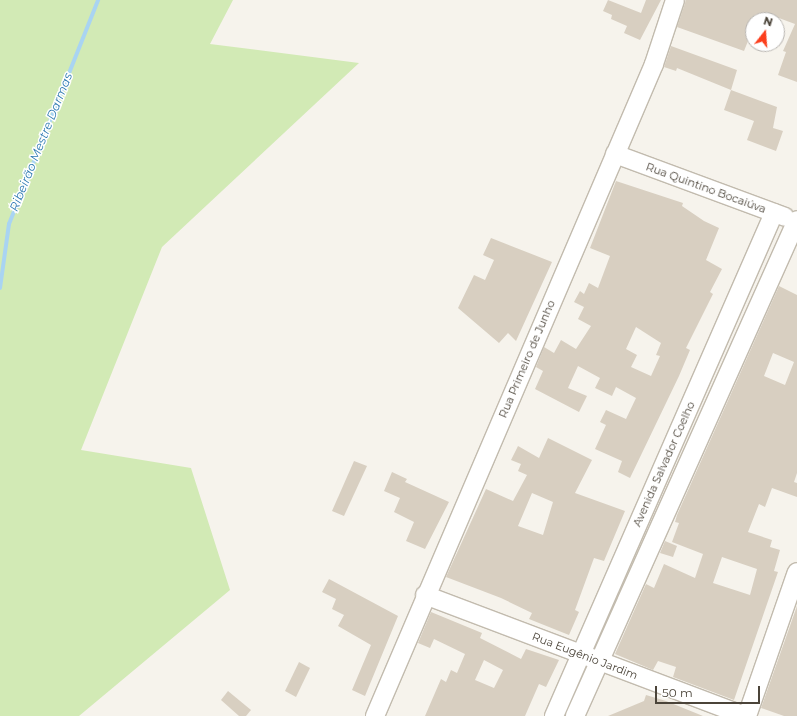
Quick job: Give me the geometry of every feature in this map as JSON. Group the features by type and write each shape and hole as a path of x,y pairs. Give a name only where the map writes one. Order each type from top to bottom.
{"street":[{"name":"Rua Primeiro de Junho","path":"375,716 425,595 654,64 675,0"},
{"name":"Rua Quintino Bocaiúva","path":"615,154 797,221"},
{"name":"Avenida Salvador Coelho","path":"554,716 774,213"},
{"name":"Avenida Salvador Coelho","path":"575,716 797,221"},
{"path":"746,716 797,572"},
{"name":"Rua Eugênio Jardim","path":"425,595 599,662 746,716"}],"green space":[{"path":"0,0 233,0 210,44 359,63 162,247 81,450 191,468 230,590 79,716 0,716"}],"building":[{"path":"608,0 641,13 646,0 661,0 640,40 624,33 627,26 611,19 612,15 603,11"},
{"path":"686,0 797,0 797,82 778,75 786,52 785,46 795,24 785,20 785,12 745,12 744,51 677,27"},
{"path":"671,46 737,70 731,90 677,68 676,71 664,67"},
{"path":"731,90 777,107 773,128 783,131 776,151 747,140 754,121 724,110"},
{"path":"616,181 683,203 682,206 704,221 719,228 706,260 722,269 710,292 713,294 686,348 690,350 679,376 630,478 618,472 622,461 595,449 606,425 600,422 606,410 626,419 636,398 616,387 612,396 595,388 600,378 578,366 568,388 587,396 579,412 535,389 543,371 536,367 544,347 554,353 561,340 576,349 591,326 578,319 584,307 574,302 580,291 584,294 589,283 598,288 610,256 590,248","holes":["636,327 661,343 656,355 660,356 651,376 631,367 637,355 626,349"]},
{"path":"491,238 552,262 516,341 508,333 499,343 458,308 474,275 485,280 494,260 483,255"},
{"path":"779,286 797,295 797,473 794,482 797,483 797,497 772,488 765,507 759,504 748,532 772,540 770,547 780,550 774,571 778,572 734,700 673,677 676,667 658,661 653,670 615,654 646,584 654,588 664,564 695,578 703,554 672,542 679,523 675,522","holes":["773,353 794,362 785,385 764,376","722,557 757,569 750,595 713,583"]},
{"path":"548,438 592,460 575,493 625,511 604,561 594,558 575,610 579,612 569,635 529,619 532,613 501,598 446,577 486,489 513,501 527,475 518,471 521,464 511,460 518,446 539,458","holes":["532,493 553,502 543,535 518,526"]},
{"path":"354,461 367,466 344,516 332,511"},
{"path":"392,472 407,479 405,482 449,502 425,549 406,541 414,522 394,512 400,498 384,491"},
{"path":"665,541 677,546 673,557 660,553"},
{"path":"329,579 398,616 365,696 352,690 371,645 338,626 344,615 332,609 336,599 322,592"},
{"path":"797,606 797,716 784,716 761,708"},
{"path":"431,612 482,633 480,638 521,659 526,649 559,660 546,687 539,684 525,716 425,716 441,679 446,682 451,670 457,673 465,654 434,639 430,648 418,643","holes":["484,660 503,670 494,688 475,680"]},
{"path":"299,662 310,668 296,697 285,691"},
{"path":"228,691 251,710 246,716 239,716 221,700"},
{"path":"646,695 666,701 703,716 608,716 644,701"}],"waterway":[{"name":"Ribeirão Mestre Darmas","path":"0,288 9,224 98,0"}]}
